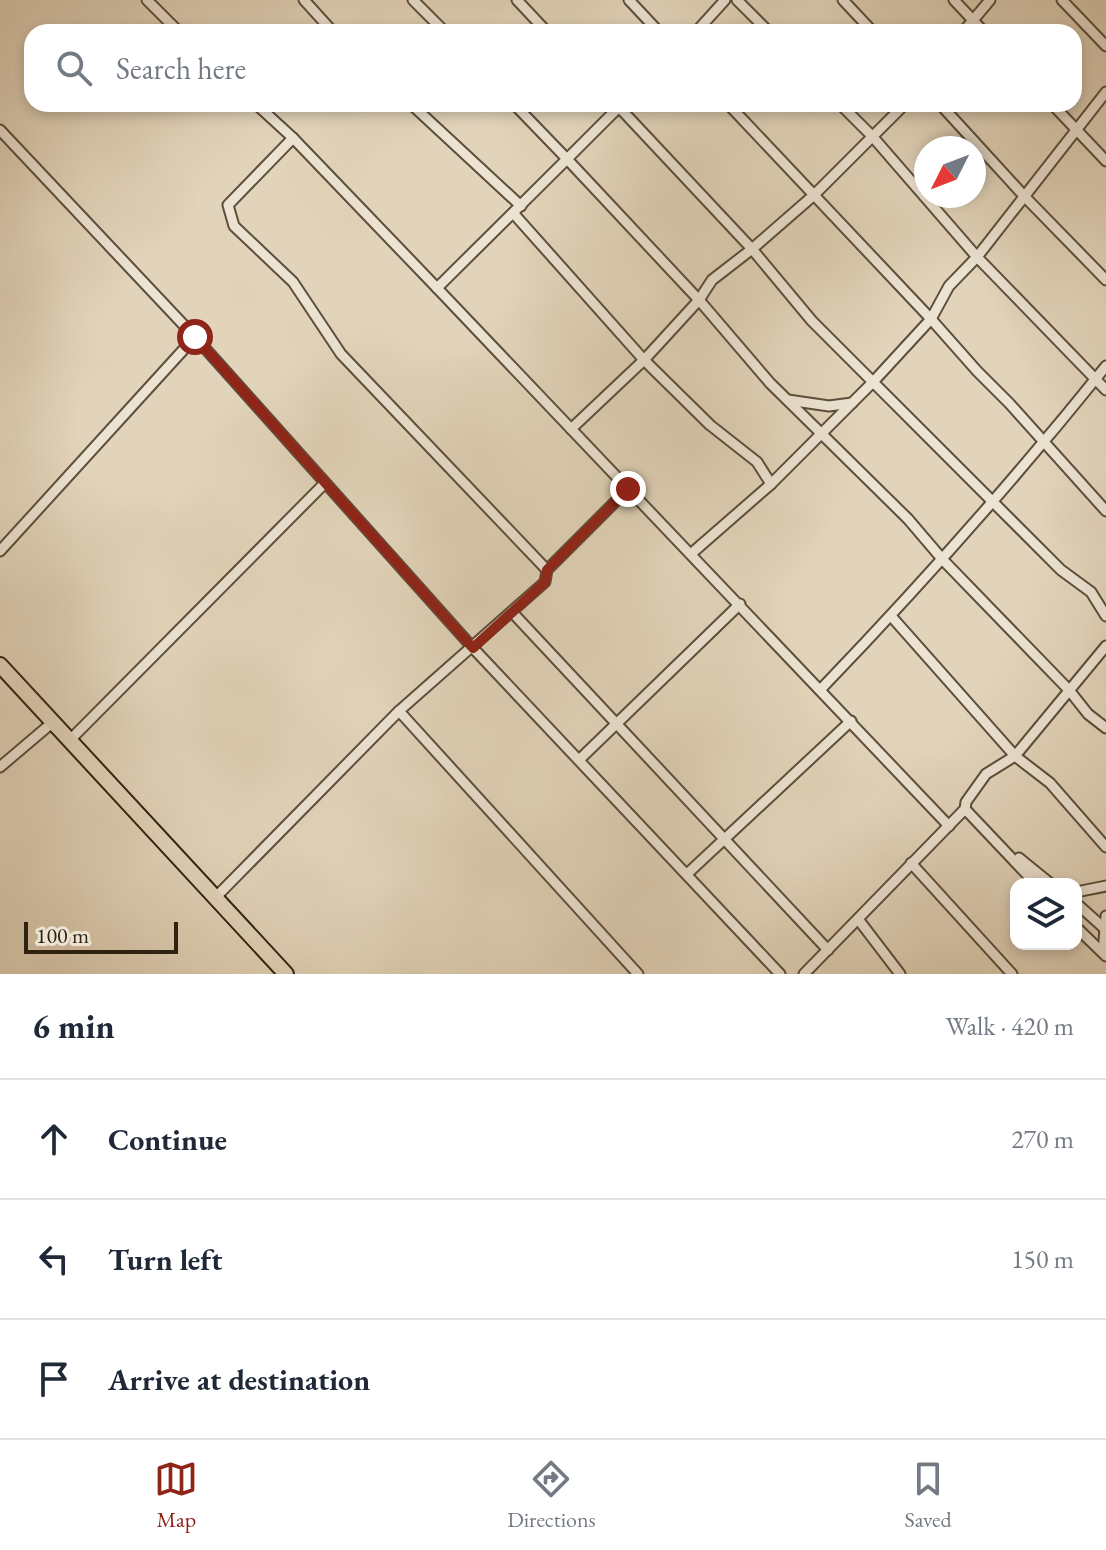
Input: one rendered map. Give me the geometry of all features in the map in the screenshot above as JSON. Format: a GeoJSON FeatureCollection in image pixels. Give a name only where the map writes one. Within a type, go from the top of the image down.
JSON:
{"type":"FeatureCollection","features":[{"type":"Feature","properties":{"kind":"main road"},"geometry":{"type":"LineString","coordinates":[[0,665],[286,974]]}},
{"type":"Feature","properties":{"kind":"street"},"geometry":{"type":"LineString","coordinates":[[147,0],[171,24]]}},
{"type":"Feature","properties":{"kind":"street"},"geometry":{"type":"LineString","coordinates":[[304,0],[326,24]]}},
{"type":"Feature","properties":{"kind":"street"},"geometry":{"type":"LineString","coordinates":[[413,0],[437,24]]}},
{"type":"Feature","properties":{"kind":"street"},"geometry":{"type":"LineString","coordinates":[[517,0],[540,24]]}},
{"type":"Feature","properties":{"kind":"street"},"geometry":{"type":"LineString","coordinates":[[629,0],[652,24]]}},
{"type":"Feature","properties":{"kind":"street"},"geometry":{"type":"LineString","coordinates":[[703,24],[725,0]]}},
{"type":"Feature","properties":{"kind":"street"},"geometry":{"type":"LineString","coordinates":[[737,0],[761,24]]}},
{"type":"Feature","properties":{"kind":"street"},"geometry":{"type":"LineString","coordinates":[[843,0],[866,24]]}},
{"type":"Feature","properties":{"kind":"street"},"geometry":{"type":"LineString","coordinates":[[954,0],[976,24]]}},
{"type":"Feature","properties":{"kind":"street"},"geometry":{"type":"LineString","coordinates":[[969,24],[990,0]]}},
{"type":"Feature","properties":{"kind":"street"},"geometry":{"type":"LineString","coordinates":[[1062,0],[1106,46]]}},
{"type":"Feature","properties":{"kind":"street"},"geometry":{"type":"LineString","coordinates":[[692,553],[771,484],[931,319],[949,286],[977,257],[1106,92]]}},
{"type":"Feature","properties":{"kind":"street"},"geometry":{"type":"LineString","coordinates":[[265,112],[692,553],[949,826]]}},
{"type":"Feature","properties":{"kind":"street"},"geometry":{"type":"LineString","coordinates":[[420,112],[521,206]]}},
{"type":"Feature","properties":{"kind":"street"},"geometry":{"type":"LineString","coordinates":[[522,112],[699,300],[770,383],[908,519],[1088,714],[1106,728]]}},
{"type":"Feature","properties":{"kind":"street"},"geometry":{"type":"LineString","coordinates":[[437,288],[612,112]]}},
{"type":"Feature","properties":{"kind":"street"},"geometry":{"type":"LineString","coordinates":[[625,112],[752,249],[812,321],[992,503],[1061,570],[1091,592],[1106,616]]}},
{"type":"Feature","properties":{"kind":"street"},"geometry":{"type":"LineString","coordinates":[[736,112],[1106,511]]}},
{"type":"Feature","properties":{"kind":"street"},"geometry":{"type":"LineString","coordinates":[[848,112],[977,257],[1106,390]]}},
{"type":"Feature","properties":{"kind":"street"},"geometry":{"type":"LineString","coordinates":[[571,429],[644,360],[699,300],[712,280],[814,195],[897,112]]}},
{"type":"Feature","properties":{"kind":"street"},"geometry":{"type":"LineString","coordinates":[[947,112],[1106,280]]}},
{"type":"Feature","properties":{"kind":"street"},"geometry":{"type":"LineString","coordinates":[[1060,112],[1106,161]]}},
{"type":"Feature","properties":{"kind":"street"},"geometry":{"type":"LineString","coordinates":[[0,130],[195,337],[473,648],[780,974]]}},
{"type":"Feature","properties":{"kind":"street"},"geometry":{"type":"LineString","coordinates":[[293,138],[228,205],[234,226],[293,282],[341,354],[547,570]]}},
{"type":"Feature","properties":{"kind":"street"},"geometry":{"type":"LineString","coordinates":[[514,214],[644,360],[710,425],[757,462],[771,484]]}},
{"type":"Feature","properties":{"kind":"street"},"geometry":{"type":"LineString","coordinates":[[0,551],[195,337]]}},
{"type":"Feature","properties":{"kind":"street"},"geometry":{"type":"LineString","coordinates":[[821,689],[943,560],[1106,366]]}},
{"type":"Feature","properties":{"kind":"street"},"geometry":{"type":"LineString","coordinates":[[788,400],[829,406],[852,403]]}},
{"type":"Feature","properties":{"kind":"street"},"geometry":{"type":"LineString","coordinates":[[70,740],[325,483]]}},
{"type":"Feature","properties":{"kind":"street"},"geometry":{"type":"LineString","coordinates":[[215,898],[399,711],[545,582],[547,570],[628,489]]}},
{"type":"Feature","properties":{"kind":"street"},"geometry":{"type":"LineString","coordinates":[[579,760],[740,604]]}},
{"type":"Feature","properties":{"kind":"street"},"geometry":{"type":"LineString","coordinates":[[512,612],[828,950]]}},
{"type":"Feature","properties":{"kind":"street"},"geometry":{"type":"LineString","coordinates":[[891,616],[1015,756],[1050,783],[1106,847]]}},
{"type":"Feature","properties":{"kind":"street"},"geometry":{"type":"LineString","coordinates":[[804,974],[965,809],[966,802],[986,774],[1015,756],[1106,646]]}},
{"type":"Feature","properties":{"kind":"street"},"geometry":{"type":"LineString","coordinates":[[399,711],[638,974]]}},
{"type":"Feature","properties":{"kind":"street"},"geometry":{"type":"LineString","coordinates":[[687,874],[851,721]]}},
{"type":"Feature","properties":{"kind":"street"},"geometry":{"type":"LineString","coordinates":[[0,767],[53,722]]}},
{"type":"Feature","properties":{"kind":"street"},"geometry":{"type":"LineString","coordinates":[[965,809],[1030,878]]}},
{"type":"Feature","properties":{"kind":"street"},"geometry":{"type":"LineString","coordinates":[[998,844],[1043,878]]}},
{"type":"Feature","properties":{"kind":"street"},"geometry":{"type":"LineString","coordinates":[[911,863],[1012,974]]}},
{"type":"Feature","properties":{"kind":"street"},"geometry":{"type":"LineString","coordinates":[[1082,891],[1106,886]]}},
{"type":"Feature","properties":{"kind":"street"},"geometry":{"type":"LineString","coordinates":[[1082,908],[1105,929]]}},
{"type":"Feature","properties":{"kind":"street"},"geometry":{"type":"LineString","coordinates":[[1104,955],[1106,916]]}},
{"type":"Feature","properties":{"kind":"street"},"geometry":{"type":"LineString","coordinates":[[858,919],[900,974]]}},
{"type":"Feature","properties":{"kind":"street"},"geometry":{"type":"LineString","coordinates":[[1082,933],[1104,955]]}},
{"type":"Feature","properties":{"kind":"route"},"geometry":{"type":"LineString","coordinates":[[195,337],[473,648],[545,582],[547,570],[628,489]]}}]}
